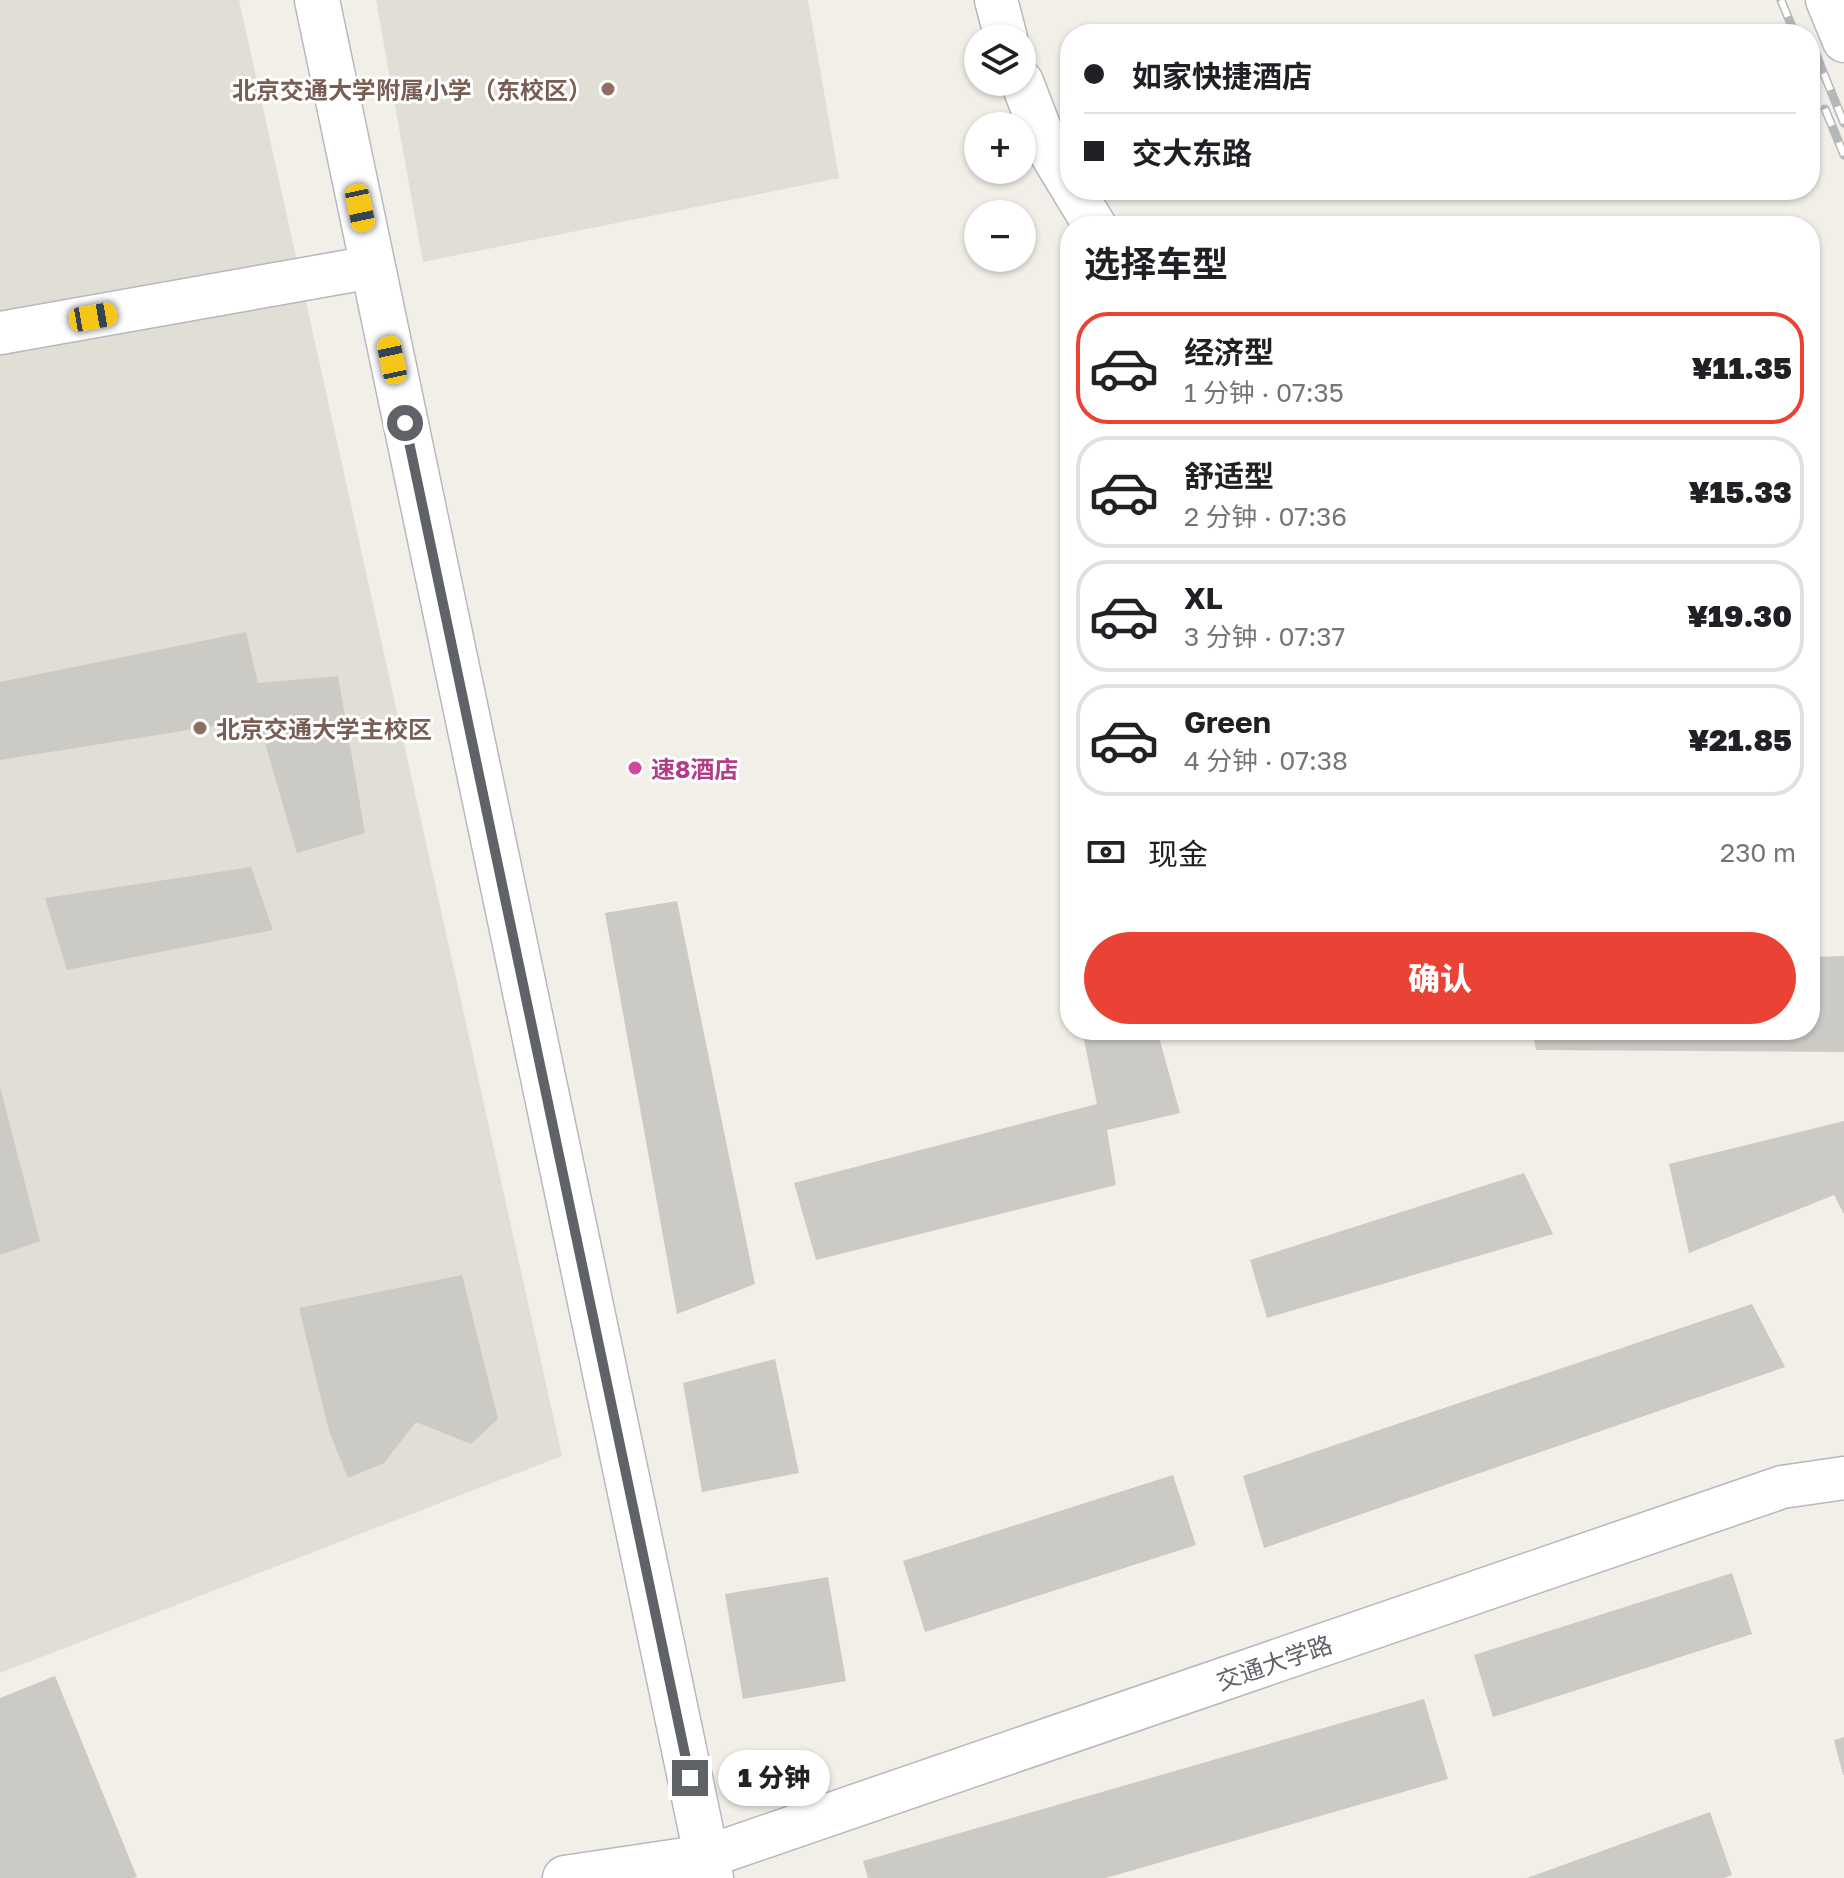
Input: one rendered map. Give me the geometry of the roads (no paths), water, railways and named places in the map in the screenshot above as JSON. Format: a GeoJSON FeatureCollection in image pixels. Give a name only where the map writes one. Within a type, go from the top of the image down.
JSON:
{"type":"FeatureCollection","features":[{"type":"Feature","properties":{"kind":"street"},"geometry":{"type":"LineString","coordinates":[[317,0],[696,1871]]}},
{"type":"Feature","properties":{"kind":"street"},"geometry":{"type":"LineString","coordinates":[[996,0],[1002,24]]}},
{"type":"Feature","properties":{"kind":"street"},"geometry":{"type":"LineString","coordinates":[[1827,0],[1844,41]]}},
{"type":"Feature","properties":{"kind":"street"},"geometry":{"type":"LineString","coordinates":[[1027,96],[1047,147],[1060,168]]}},
{"type":"Feature","properties":{"kind":"street"},"geometry":{"type":"LineString","coordinates":[[0,333],[372,267]]}},
{"type":"Feature","properties":{"kind":"street","name":"交通大学路"},"geometry":{"type":"LineString","coordinates":[[565,1878],[696,1871],[1782,1487],[1844,1478]]}},
{"type":"Feature","properties":{"kind":"railway"},"geometry":{"type":"LineString","coordinates":[[1781,0],[1791,24]]}},
{"type":"Feature","properties":{"kind":"railway"},"geometry":{"type":"LineString","coordinates":[[1820,64],[1844,123]]}},
{"type":"Feature","properties":{"kind":"railway"},"geometry":{"type":"LineString","coordinates":[[1825,109],[1844,155]]}},
{"type":"Feature","properties":{"kind":"place","name":"北京交通大学附属小学（东校区）"},"geometry":{"type":"Point","coordinates":[608,89]}},
{"type":"Feature","properties":{"kind":"place","name":"北京交通大学主校区"},"geometry":{"type":"Point","coordinates":[200,728]}},
{"type":"Feature","properties":{"kind":"place","name":"速8酒店"},"geometry":{"type":"Point","coordinates":[635,768]}}]}
